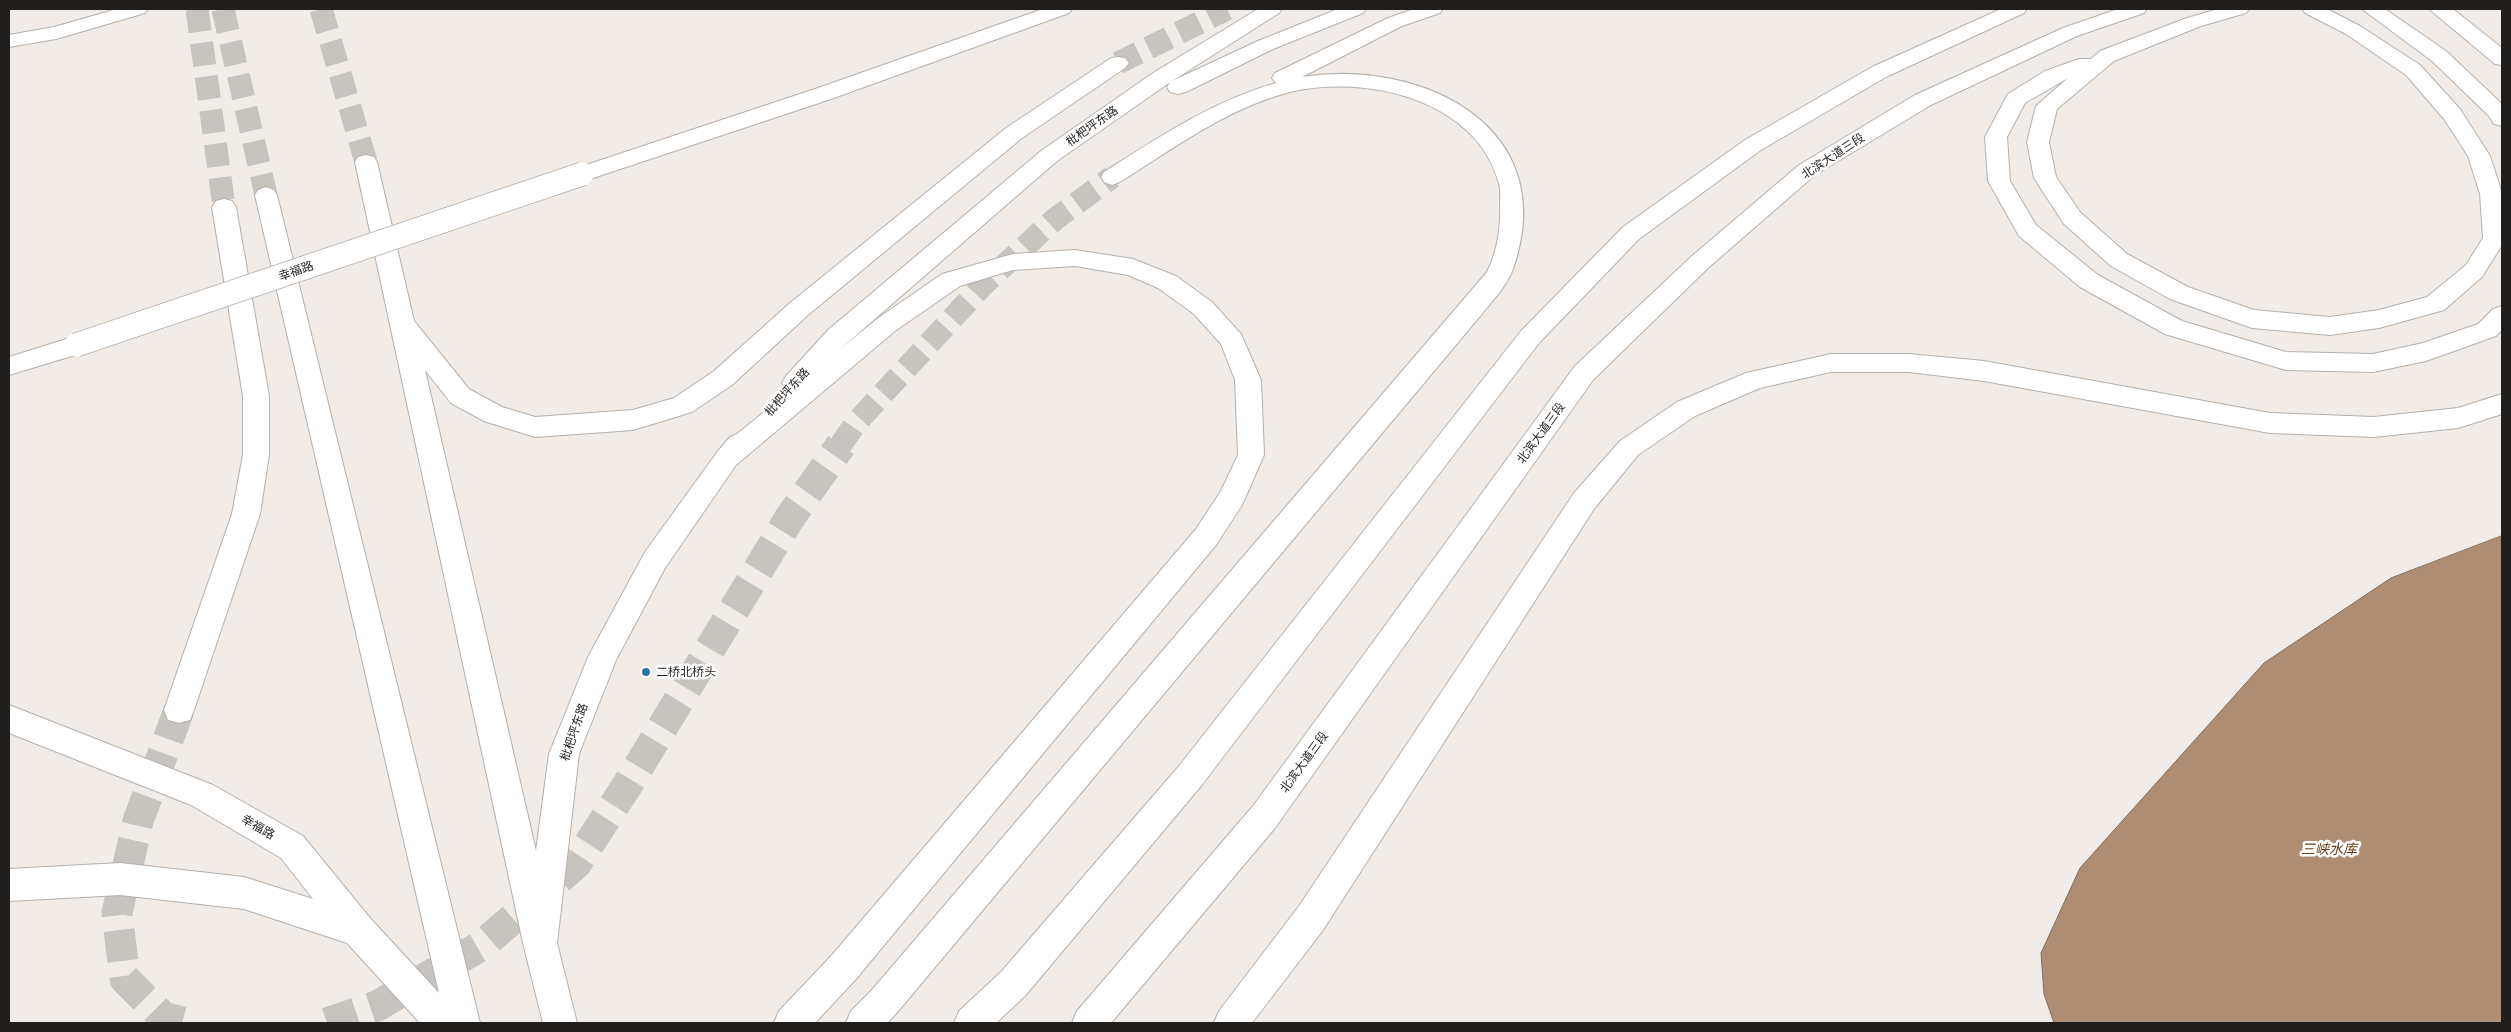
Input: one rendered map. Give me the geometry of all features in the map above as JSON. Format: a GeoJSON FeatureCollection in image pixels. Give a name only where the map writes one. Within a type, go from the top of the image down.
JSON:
{"type":"FeatureCollection","features":[{"type":"Feature","properties":{"kind":"main road"},"geometry":{"type":"LineString","coordinates":[[9,41],[56,32],[138,9]]}},
{"type":"Feature","properties":{"kind":"main road"},"geometry":{"type":"LineString","coordinates":[[823,94],[1013,9]]}},
{"type":"Feature","properties":{"kind":"main road"},"geometry":{"type":"LineString","coordinates":[[823,94],[1062,9]]}},
{"type":"Feature","properties":{"kind":"main road","name":"枇杷坪东路"},"geometry":{"type":"LineString","coordinates":[[540,943],[564,754],[603,657],[655,560],[727,458],[837,336],[1049,156],[1161,78],[1272,9]]}},
{"type":"Feature","properties":{"kind":"main road"},"geometry":{"type":"LineString","coordinates":[[1049,156],[1211,70],[1318,22],[1356,9]]}},
{"type":"Feature","properties":{"kind":"main road"},"geometry":{"type":"LineString","coordinates":[[1112,177],[1217,111],[1394,22],[1433,9]]}},
{"type":"Feature","properties":{"kind":"main road"},"geometry":{"type":"LineString","coordinates":[[971,1023],[1013,984],[1190,776],[1530,337],[1631,233],[1753,145],[1878,72],[2017,9]]}},
{"type":"Feature","properties":{"kind":"main road","name":"北滨大道三段"},"geometry":{"type":"LineString","coordinates":[[1089,1023],[1264,817],[1584,373],[1700,262],[1808,170],[1923,100],[2070,32],[2137,9]]}},
{"type":"Feature","properties":{"kind":"main road"},"geometry":{"type":"LineString","coordinates":[[2240,9],[2194,22],[2052,76],[2016,99],[1996,138],[1999,181],[2027,230],[2089,281],[2174,328],[2286,361],[2373,363],[2426,352],[2487,330],[2502,316]]}},
{"type":"Feature","properties":{"kind":"main road"},"geometry":{"type":"LineString","coordinates":[[2107,56],[2047,106],[2038,142],[2045,178],[2072,218],[2119,260],[2179,293],[2252,319],[2330,326],[2379,319],[2435,304],[2474,271],[2494,238],[2491,194],[2479,156],[2452,114],[2413,70],[2353,30],[2312,9]]}},
{"type":"Feature","properties":{"kind":"main road"},"geometry":{"type":"LineString","coordinates":[[2372,9],[2439,56],[2496,110],[2502,119]]}},
{"type":"Feature","properties":{"kind":"main road"},"geometry":{"type":"LineString","coordinates":[[2439,9],[2456,19],[2502,59]]}},
{"type":"Feature","properties":{"kind":"main road"},"geometry":{"type":"LineString","coordinates":[[402,323],[460,396],[493,414],[535,427],[633,420],[683,405],[723,378],[800,309],[1014,133],[1118,64]]}},
{"type":"Feature","properties":{"kind":"main road"},"geometry":{"type":"LineString","coordinates":[[863,1023],[896,988],[1472,309],[1500,271],[1513,230],[1514,195],[1504,164],[1487,135],[1457,111],[1419,92],[1372,80],[1319,80],[1266,91],[1217,111]]}},
{"type":"Feature","properties":{"kind":"main road","name":"幸福路"},"geometry":{"type":"LineString","coordinates":[[9,366],[823,94]]}},
{"type":"Feature","properties":{"kind":"main road"},"geometry":{"type":"LineString","coordinates":[[366,162],[540,943],[560,1023]]}},
{"type":"Feature","properties":{"kind":"main road"},"geometry":{"type":"LineString","coordinates":[[266,196],[463,1023]]}},
{"type":"Feature","properties":{"kind":"main road"},"geometry":{"type":"LineString","coordinates":[[178,710],[246,514],[256,455],[256,396],[224,206]]}},
{"type":"Feature","properties":{"kind":"main road"},"geometry":{"type":"LineString","coordinates":[[727,458],[886,325],[951,280],[1013,262],[1075,258],[1133,267],[1167,282],[1202,308],[1232,340],[1248,380],[1251,455],[1232,497],[1206,537],[844,967],[791,1023]]}},
{"type":"Feature","properties":{"kind":"main road"},"geometry":{"type":"LineString","coordinates":[[1231,1023],[1311,918],[1584,501],[1629,448],[1686,409],[1754,380],[1831,363],[1909,363],[1984,371],[2270,423],[2374,427],[2458,418],[2502,404]]}},
{"type":"Feature","properties":{"kind":"main road","name":"幸福路"},"geometry":{"type":"LineString","coordinates":[[9,719],[202,795],[292,847],[358,930],[443,1023]]}},
{"type":"Feature","properties":{"kind":"main road"},"geometry":{"type":"LineString","coordinates":[[9,885],[120,879],[244,893],[358,930]]}},
{"type":"Feature","properties":{"kind":"water","name":"三峡水库"},"geometry":{"type":"Polygon","coordinates":[[[2502,536],[2502,1023],[2054,1023],[2044,994],[2041,953],[2080,868],[2264,663],[2391,578],[2502,536]]]}},
{"type":"Feature","properties":{"kind":"tunnel"},"geometry":{"type":"LineString","coordinates":[[197,9],[224,207]]}},
{"type":"Feature","properties":{"kind":"tunnel"},"geometry":{"type":"LineString","coordinates":[[223,9],[266,195]]}},
{"type":"Feature","properties":{"kind":"tunnel"},"geometry":{"type":"LineString","coordinates":[[321,9],[366,162]]}},
{"type":"Feature","properties":{"kind":"tunnel"},"geometry":{"type":"LineString","coordinates":[[1118,63],[1227,9]]}},
{"type":"Feature","properties":{"kind":"tunnel"},"geometry":{"type":"LineString","coordinates":[[840,446],[855,424],[983,285],[1055,219],[1112,177]]}},
{"type":"Feature","properties":{"kind":"tunnel"},"geometry":{"type":"LineString","coordinates":[[327,1023],[377,1006],[481,946],[576,864],[628,784],[789,519],[841,445]]}},
{"type":"Feature","properties":{"kind":"tunnel"},"geometry":{"type":"LineString","coordinates":[[179,710],[138,821],[117,913],[125,979],[163,1017],[186,1023]]}},
{"type":"Feature","properties":{"kind":"place","name":"二桥北桥头"},"geometry":{"type":"Point","coordinates":[646,672]}}]}
